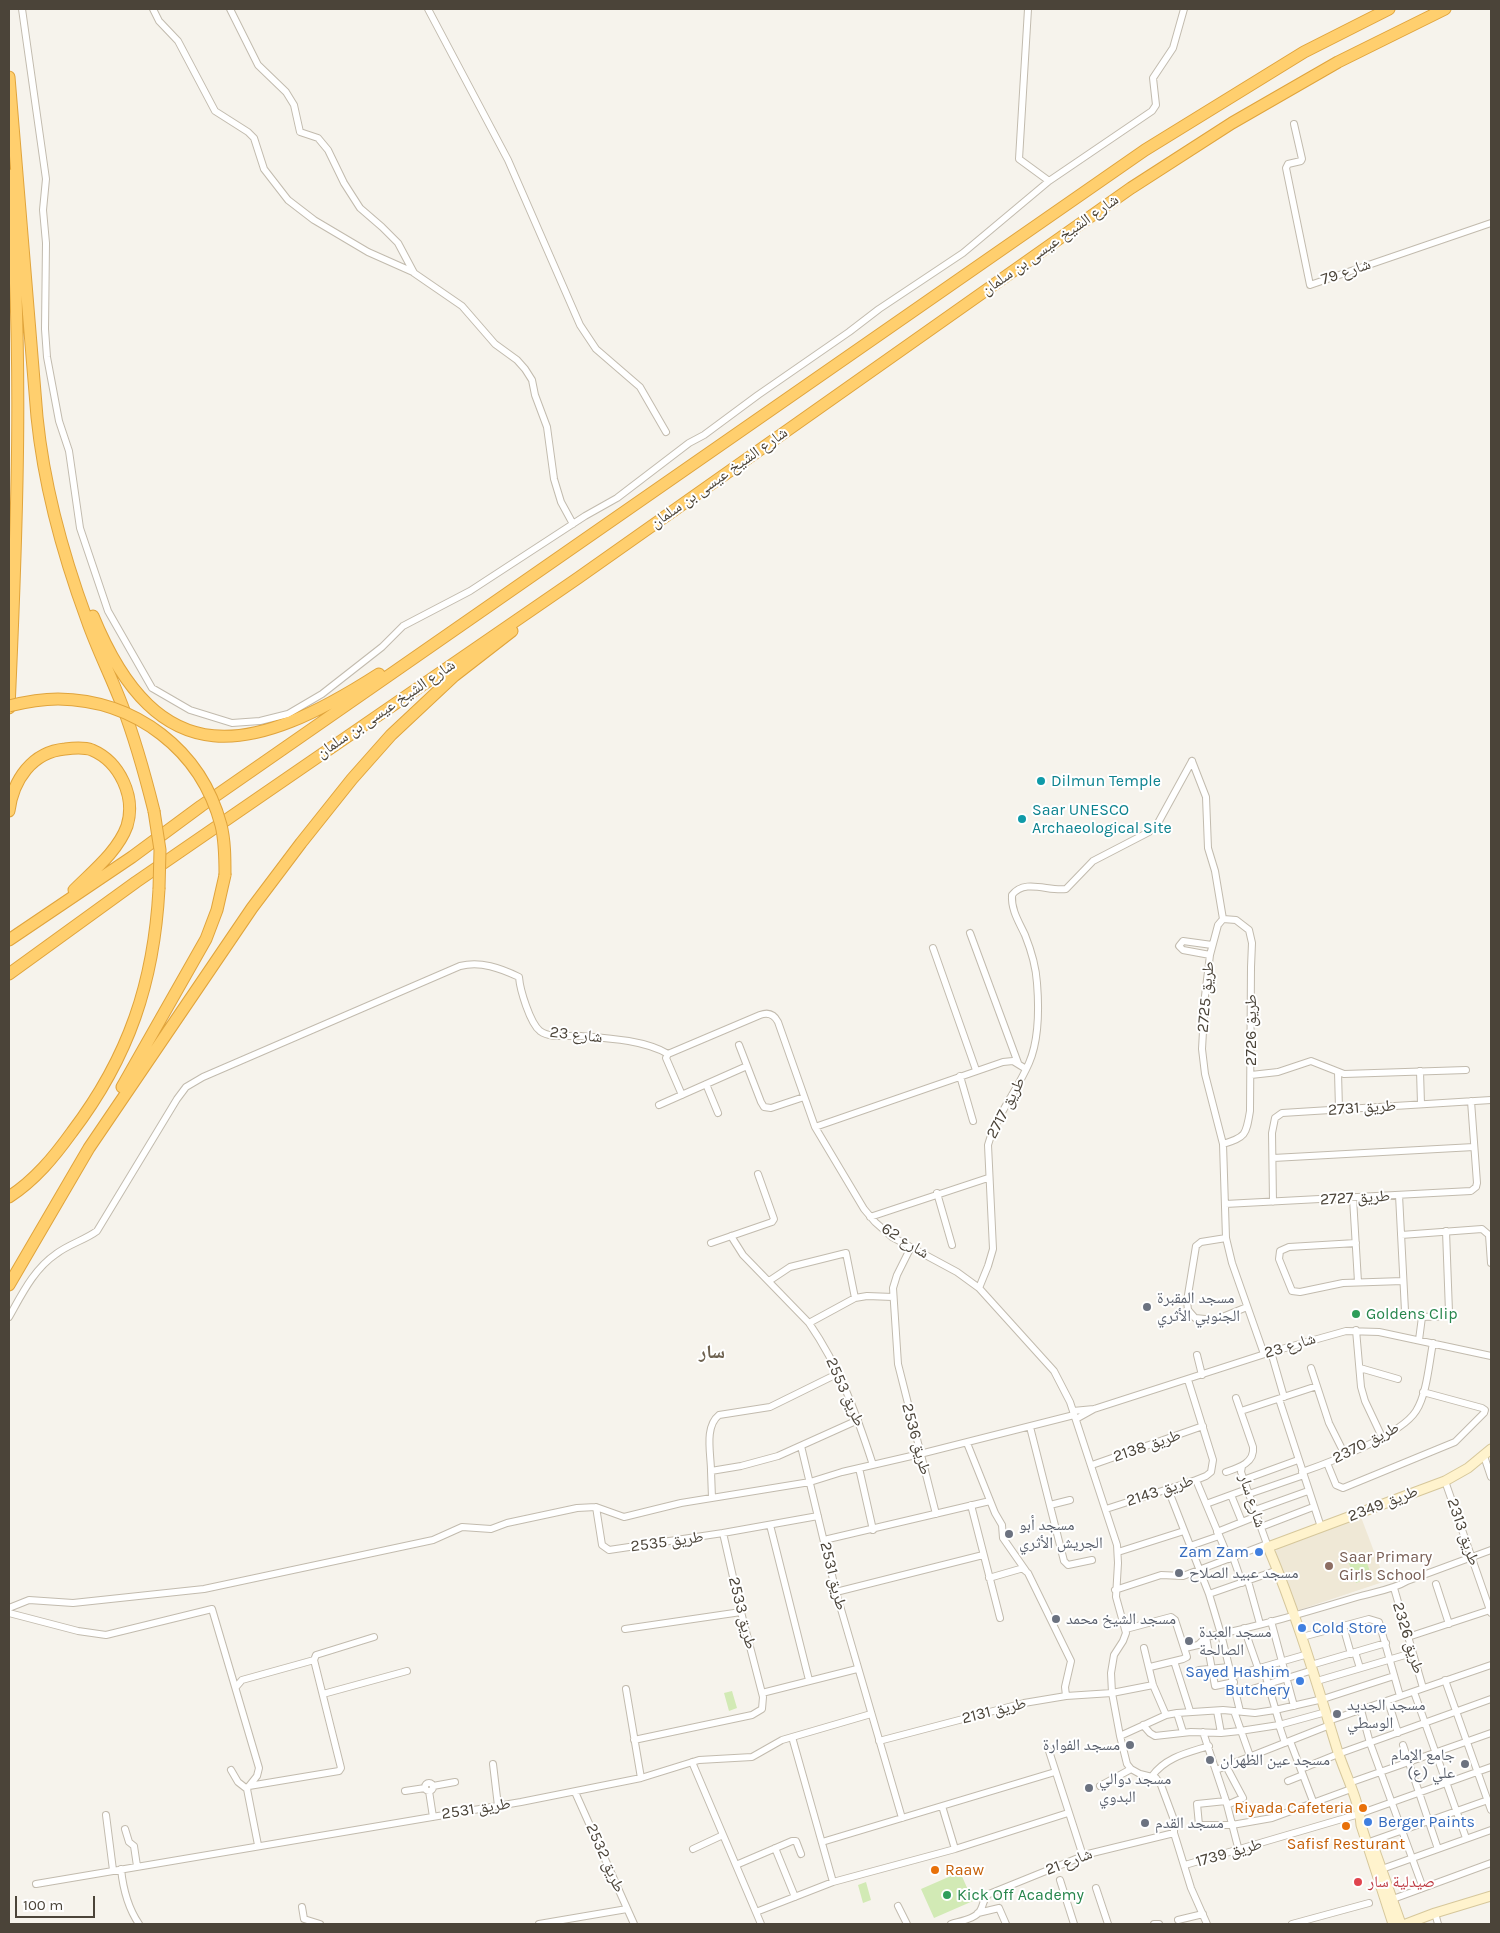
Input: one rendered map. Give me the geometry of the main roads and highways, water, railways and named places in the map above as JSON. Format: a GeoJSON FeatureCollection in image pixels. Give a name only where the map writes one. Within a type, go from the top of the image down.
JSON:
{"type":"FeatureCollection","features":[{"type":"Feature","properties":{"kind":"highway","name":"شارع الشيخ عيسى بن سلمان"},"geometry":{"type":"LineString","coordinates":[[9,940],[132,857],[201,806],[1004,246],[1145,150],[1304,52],[1389,9]]}},
{"type":"Feature","properties":{"kind":"highway","name":"شارع الشيخ عيسى بن سلمان"},"geometry":{"type":"LineString","coordinates":[[9,974],[173,856],[578,578],[1131,188],[1232,123],[1338,62],[1445,9]]}},
{"type":"Feature","properties":{"kind":"highway"},"geometry":{"type":"LineString","coordinates":[[9,77],[39,436],[61,540],[87,621],[122,706],[142,763],[154,811],[160,850],[158,920],[151,967],[121,1056],[100,1093],[52,1160],[24,1187],[9,1197]]}},
{"type":"Feature","properties":{"kind":"highway"},"geometry":{"type":"LineString","coordinates":[[9,175],[17,329],[18,400],[14,607],[9,707],[57,699],[82,700],[107,706],[131,715],[160,732],[188,759],[202,780],[214,803],[221,827],[225,852],[225,875],[218,910],[206,939],[101,1123],[89,1148]]}},
{"type":"Feature","properties":{"kind":"highway"},"geometry":{"type":"LineString","coordinates":[[70,569],[79,582],[102,636],[129,685],[148,706],[164,718],[180,727],[198,733],[220,736],[243,735],[278,727],[321,708],[403,658],[429,648]]}},
{"type":"Feature","properties":{"kind":"highway"},"geometry":{"type":"LineString","coordinates":[[9,1284],[89,1148],[252,908],[352,779],[392,734],[454,676],[562,594],[578,578]]}},
{"type":"Feature","properties":{"kind":"highway"},"geometry":{"type":"LineString","coordinates":[[9,811],[17,782],[28,766],[41,756],[58,749],[75,748],[91,750],[108,760],[120,774],[128,789],[129,808],[127,825],[118,843],[56,909]]}},
{"type":"Feature","properties":{"kind":"place","name":"Dilmun Temple"},"geometry":{"type":"Point","coordinates":[1041,781]}},
{"type":"Feature","properties":{"kind":"place","name":"Saar UNESCO Archaeological Site"},"geometry":{"type":"Point","coordinates":[1022,819]}},
{"type":"Feature","properties":{"kind":"place","name":"مسجد المقبرة الجنوبي الأثري"},"geometry":{"type":"Point","coordinates":[1147,1307]}},
{"type":"Feature","properties":{"kind":"place","name":"Goldens Clip"},"geometry":{"type":"Point","coordinates":[1356,1314]}},
{"type":"Feature","properties":{"kind":"place","name":"مسجد أبو الجريش الأثري"},"geometry":{"type":"Point","coordinates":[1009,1534]}},
{"type":"Feature","properties":{"kind":"place","name":"Zam Zam"},"geometry":{"type":"Point","coordinates":[1259,1552]}},
{"type":"Feature","properties":{"kind":"place","name":"Saar Primary Girls School"},"geometry":{"type":"Point","coordinates":[1329,1566]}},
{"type":"Feature","properties":{"kind":"place","name":"مسجد عبيد الصلاح"},"geometry":{"type":"Point","coordinates":[1179,1573]}},
{"type":"Feature","properties":{"kind":"place","name":"مسجد الشيخ محمد"},"geometry":{"type":"Point","coordinates":[1056,1619]}},
{"type":"Feature","properties":{"kind":"place","name":"Cold Store"},"geometry":{"type":"Point","coordinates":[1302,1628]}},
{"type":"Feature","properties":{"kind":"place","name":"مسجد العبدة الصالحة"},"geometry":{"type":"Point","coordinates":[1189,1641]}},
{"type":"Feature","properties":{"kind":"place","name":"Sayed Hashim Butchery"},"geometry":{"type":"Point","coordinates":[1300,1681]}},
{"type":"Feature","properties":{"kind":"place","name":"مسجد الجديد الوسطي"},"geometry":{"type":"Point","coordinates":[1337,1714]}},
{"type":"Feature","properties":{"kind":"place","name":"مسجد الفوارة"},"geometry":{"type":"Point","coordinates":[1130,1745]}},
{"type":"Feature","properties":{"kind":"place","name":"مسجد عين الظهران"},"geometry":{"type":"Point","coordinates":[1210,1760]}},
{"type":"Feature","properties":{"kind":"place","name":"جامع الإمام علي (ع)"},"geometry":{"type":"Point","coordinates":[1465,1764]}},
{"type":"Feature","properties":{"kind":"place","name":"مسجد دوالي البدوي"},"geometry":{"type":"Point","coordinates":[1089,1788]}},
{"type":"Feature","properties":{"kind":"place","name":"Riyada Cafeteria"},"geometry":{"type":"Point","coordinates":[1363,1808]}},
{"type":"Feature","properties":{"kind":"place","name":"Berger Paints"},"geometry":{"type":"Point","coordinates":[1368,1822]}},
{"type":"Feature","properties":{"kind":"place","name":"مسجد القدم"},"geometry":{"type":"Point","coordinates":[1145,1823]}},
{"type":"Feature","properties":{"kind":"place","name":"Safisf Resturant"},"geometry":{"type":"Point","coordinates":[1346,1826]}},
{"type":"Feature","properties":{"kind":"place","name":"Raaw"},"geometry":{"type":"Point","coordinates":[935,1870]}},
{"type":"Feature","properties":{"kind":"place","name":"صيدلية سار"},"geometry":{"type":"Point","coordinates":[1358,1882]}},
{"type":"Feature","properties":{"kind":"place","name":"Kick Off Academy"},"geometry":{"type":"Point","coordinates":[947,1895]}},
{"type":"Feature","properties":{"kind":"district","name":"سار"},"geometry":{"type":"Point","coordinates":[712,1353]}}]}
